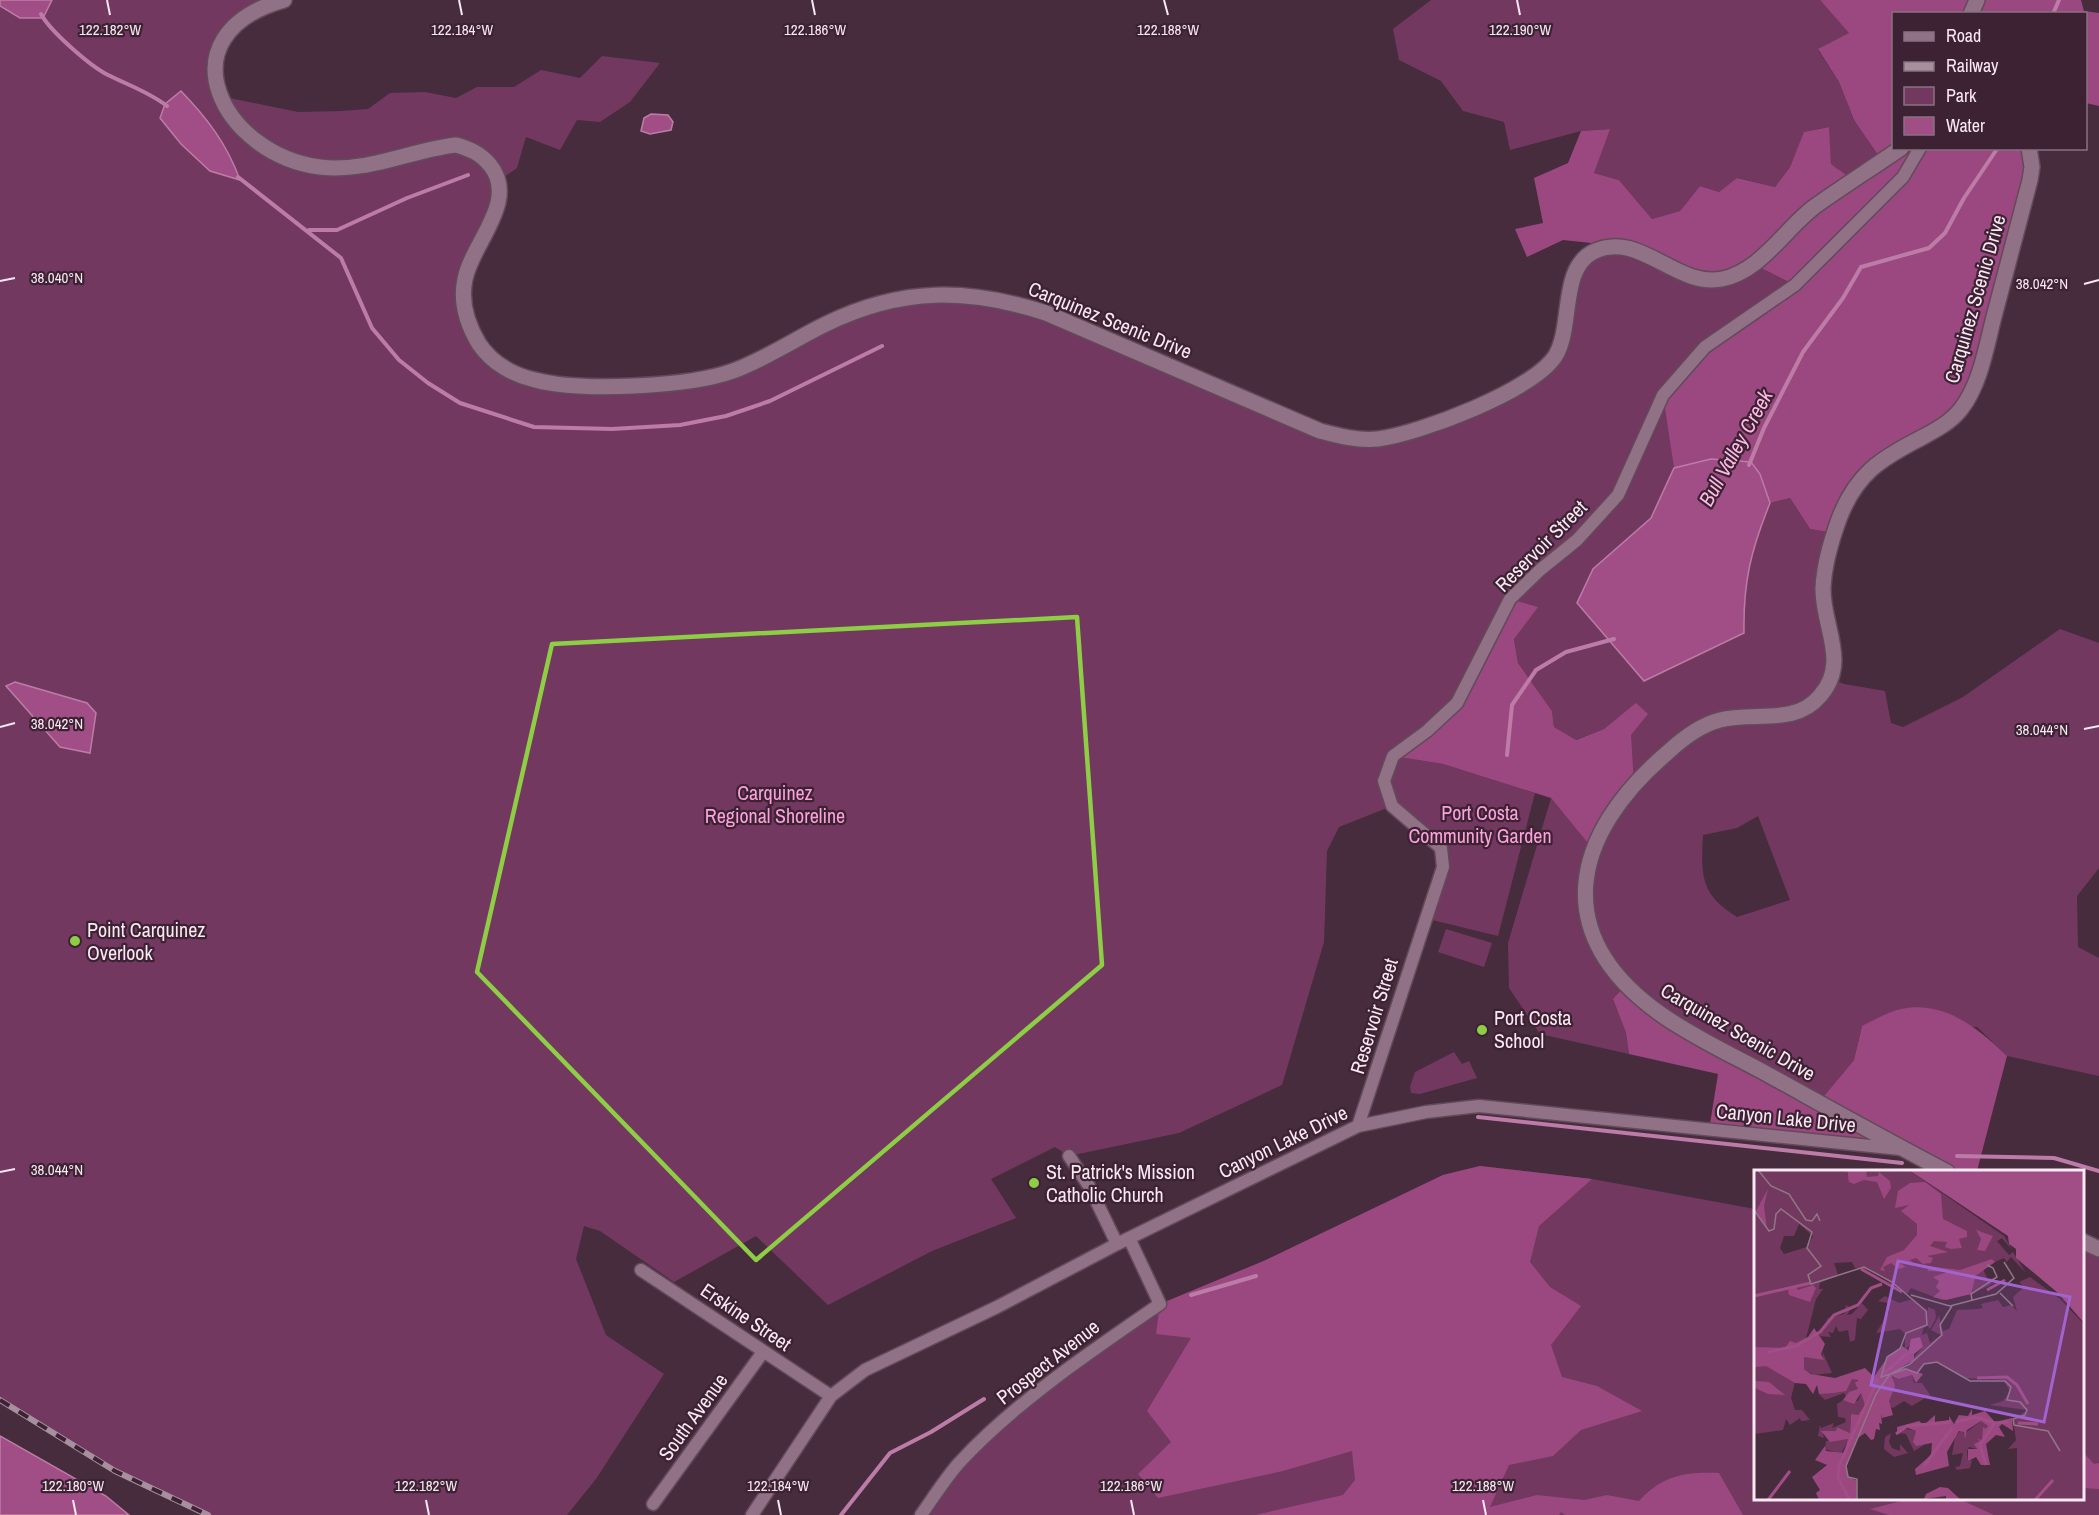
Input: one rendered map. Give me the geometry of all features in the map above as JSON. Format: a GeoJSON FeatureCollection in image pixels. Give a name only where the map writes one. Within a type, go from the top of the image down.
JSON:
{"type":"FeatureCollection","features":[{"type":"Feature","properties":{"kind":"street","name":"Carquinez Scenic Drive"},"geometry":{"type":"LineString","coordinates":[[284,0],[253,10],[240,19],[220,44],[214,72],[224,106],[258,141],[288,157],[319,167],[354,166],[456,145],[470,148],[483,157],[495,175],[499,196],[496,210],[465,278],[464,306],[467,320],[483,350],[497,363],[513,373],[550,384],[667,383],[709,378],[750,364],[826,324],[871,305],[935,294],[964,294],[1018,304],[1046,313],[1320,431],[1355,439],[1392,436],[1514,391],[1542,371],[1554,357],[1565,334],[1574,274],[1581,262],[1591,253],[1604,247],[1620,246],[1632,248],[1694,277],[1707,280],[1732,276],[1754,264],[1813,208],[1898,150]]}},
{"type":"Feature","properties":{"kind":"street","name":"Reservoir Street"},"geometry":{"type":"LineString","coordinates":[[1358,1126],[1443,867],[1441,848],[1392,806],[1384,781],[1393,756],[1427,731],[1457,703],[1510,599],[1540,570],[1577,540],[1618,495],[1663,395],[1706,347],[1796,285],[1903,177],[1919,150]]}},
{"type":"Feature","properties":{"kind":"street","name":"Carquinez Scenic Drive"},"geometry":{"type":"LineString","coordinates":[[1943,1170],[1681,1027],[1646,1003],[1617,976],[1599,950],[1589,920],[1586,874],[1595,841],[1610,814],[1634,784],[1679,742],[1720,720],[1796,713],[1817,700],[1825,691],[1834,667],[1835,652],[1824,605],[1823,588],[1828,552],[1840,517],[1855,486],[1864,474],[1887,456],[1951,420],[1968,398],[1981,365],[2030,180],[2032,167],[2029,150]]}},
{"type":"Feature","properties":{"kind":"street","name":"Canyon Lake Drive"},"geometry":{"type":"LineString","coordinates":[[752,1515],[831,1395],[865,1370],[997,1307],[1117,1244],[1358,1126],[1426,1112],[1479,1106],[1904,1149]]}},
{"type":"Feature","properties":{"kind":"street"},"geometry":{"type":"LineString","coordinates":[[1069,1156],[1089,1186],[1117,1244]]}},
{"type":"Feature","properties":{"kind":"street","name":"Prospect Avenue"},"geometry":{"type":"LineString","coordinates":[[921,1515],[959,1463],[1020,1407],[1102,1344],[1160,1304],[1129,1238]]}},
{"type":"Feature","properties":{"kind":"street"},"geometry":{"type":"LineString","coordinates":[[2084,1242],[2099,1248]]}},
{"type":"Feature","properties":{"kind":"street","name":"Erskine Street"},"geometry":{"type":"LineString","coordinates":[[641,1270],[831,1395]]}},
{"type":"Feature","properties":{"kind":"street","name":"South Avenue"},"geometry":{"type":"LineString","coordinates":[[653,1504],[763,1352]]}},
{"type":"Feature","properties":{"kind":"highlighted area"},"geometry":{"type":"Polygon","coordinates":[[[1077,617],[1102,965],[756,1260],[477,972],[552,644],[1077,617]]]}},
{"type":"Feature","properties":{"kind":"green space","name":"Carquinez Regional Shoreline"},"geometry":{"type":"Polygon","coordinates":[[[0,0],[284,0],[270,4],[220,44],[220,96],[298,112],[368,109],[390,93],[425,92],[456,98],[477,87],[514,87],[541,70],[580,78],[602,56],[660,63],[630,102],[600,122],[577,120],[560,150],[526,137],[517,168],[498,181],[464,291],[483,350],[533,380],[696,380],[879,303],[990,298],[1334,435],[1410,431],[1548,366],[1568,305],[1591,253],[1753,264],[1795,285],[1664,395],[1674,468],[1651,518],[1593,569],[1577,603],[1645,681],[1744,633],[1747,582],[1758,536],[1770,503],[1790,498],[1810,529],[1834,533],[1828,552],[1831,679],[1844,684],[1885,691],[1891,723],[1903,727],[1963,697],[2060,629],[2099,643],[2099,868],[2077,896],[2078,947],[2099,958],[2099,1076],[2007,1056],[1977,1027],[1862,1026],[1854,1060],[1819,1102],[1613,999],[1626,1033],[1629,1054],[1540,1034],[1509,988],[1508,943],[1551,798],[1592,847],[1631,735],[1636,704],[1604,729],[1575,740],[1554,727],[1552,711],[1518,663],[1514,638],[1537,607],[1457,703],[1394,756],[1443,764],[1535,793],[1498,936],[1424,918],[1443,867],[1441,848],[1392,806],[1339,827],[1327,851],[1324,942],[1282,1085],[1179,1133],[1069,1156],[1055,1147],[991,1179],[1016,1218],[932,1251],[828,1305],[756,1236],[674,1282],[600,1231],[584,1226],[576,1259],[606,1335],[664,1374],[596,1479],[567,1515],[208,1515],[115,1471],[0,1400],[0,0]],[[1758,816],[1737,828],[1703,835],[1702,862],[1705,883],[1709,892],[1725,909],[1737,917],[1790,900],[1758,816]]]}},
{"type":"Feature","properties":{"kind":"green space"},"geometry":{"type":"Polygon","coordinates":[[[1431,0],[1820,0],[1850,33],[1818,50],[1839,82],[1854,120],[1882,161],[1853,181],[1831,164],[1828,127],[1805,132],[1790,167],[1775,187],[1738,178],[1719,192],[1700,186],[1680,211],[1652,219],[1619,180],[1594,173],[1609,129],[1581,131],[1510,150],[1504,122],[1463,111],[1441,81],[1399,60],[1393,29],[1431,0]]]}},
{"type":"Feature","properties":{"kind":"green space"},"geometry":{"type":"Polygon","coordinates":[[[1446,929],[1492,943],[1484,967],[1438,952],[1446,929]]]}},
{"type":"Feature","properties":{"kind":"green space"},"geometry":{"type":"Polygon","coordinates":[[[1454,1052],[1462,1064],[1469,1061],[1477,1078],[1420,1094],[1411,1093],[1410,1087],[1415,1072],[1454,1052]]]}},
{"type":"Feature","properties":{"kind":"green space"},"geometry":{"type":"Polygon","coordinates":[[[1480,1166],[1592,1179],[1754,1209],[1754,1500],[2084,1500],[2084,1242],[2099,1249],[2099,1515],[921,1515],[959,1463],[1020,1407],[1160,1304],[1266,1260],[1443,1175],[1480,1166]]]}},
{"type":"Feature","properties":{"kind":"shaded area"},"geometry":{"type":"Polygon","coordinates":[[[1820,0],[2081,0],[2084,11],[2099,13],[2099,106],[2087,103],[2087,12],[1892,12],[1892,150],[2034,150],[2030,180],[1961,410],[1876,464],[1834,533],[1810,529],[1790,498],[1770,503],[1760,474],[1711,459],[1674,468],[1663,395],[1705,347],[1795,285],[1753,264],[1721,279],[1620,246],[1563,240],[1527,257],[1515,229],[1543,223],[1534,178],[1568,163],[1581,131],[1610,129],[1594,173],[1619,180],[1652,219],[1680,211],[1700,186],[1719,192],[1737,178],[1775,187],[1790,167],[1804,132],[1829,127],[1831,164],[1853,180],[1882,161],[1854,120],[1839,82],[1818,49],[1849,33],[1820,0]]]}},
{"type":"Feature","properties":{"kind":"shaded area"},"geometry":{"type":"Polygon","coordinates":[[[1510,599],[1538,607],[1514,639],[1518,663],[1552,711],[1554,727],[1576,740],[1604,729],[1636,703],[1648,714],[1631,735],[1634,784],[1592,848],[1551,798],[1443,764],[1393,756],[1457,703],[1510,599]]]}},
{"type":"Feature","properties":{"kind":"shaded area"},"geometry":{"type":"Polygon","coordinates":[[[1626,985],[1646,1003],[1819,1102],[1854,1060],[1862,1026],[1896,1010],[1917,1007],[1946,1013],[1959,1019],[1972,1026],[2007,1056],[1977,1170],[1945,1170],[1904,1149],[1709,1130],[1718,1074],[1629,1054],[1626,1033],[1613,999],[1626,985]]]}},
{"type":"Feature","properties":{"kind":"shaded area"},"geometry":{"type":"Polygon","coordinates":[[[1480,1166],[1592,1179],[1539,1226],[1530,1262],[1550,1287],[1581,1306],[1551,1345],[1562,1377],[1597,1386],[1642,1411],[1581,1430],[1553,1456],[1509,1465],[1490,1507],[1537,1495],[1584,1500],[1607,1495],[1639,1501],[1666,1480],[1696,1473],[1719,1473],[1743,1515],[1565,1515],[1561,1512],[1559,1515],[1255,1515],[1343,1495],[1355,1480],[1352,1451],[1283,1471],[1158,1498],[1138,1474],[1171,1442],[1147,1411],[1191,1338],[1156,1334],[1160,1304],[1266,1260],[1443,1175],[1480,1166]]]}},
{"type":"Feature","properties":{"kind":"shaded area"},"geometry":{"type":"Polygon","coordinates":[[[2084,1453],[2094,1464],[2099,1463],[2099,1489],[2084,1488],[2084,1453]]]}},
{"type":"Feature","properties":{"kind":"shaded area"},"geometry":{"type":"Polygon","coordinates":[[[1905,1500],[1961,1500],[1994,1515],[1889,1515],[1870,1509],[1905,1500]]]}},
{"type":"Feature","properties":{"kind":"water"},"geometry":{"type":"Polygon","coordinates":[[[0,0],[52,0],[43,18],[20,18],[0,6],[0,0]]]}},
{"type":"Feature","properties":{"kind":"water"},"geometry":{"type":"Polygon","coordinates":[[[181,91],[215,132],[240,180],[210,171],[181,144],[160,118],[165,104],[181,91]]]}},
{"type":"Feature","properties":{"kind":"water"},"geometry":{"type":"Polygon","coordinates":[[[651,114],[668,115],[673,122],[671,130],[650,134],[641,131],[644,118],[651,114]]]}},
{"type":"Feature","properties":{"kind":"water"},"geometry":{"type":"Polygon","coordinates":[[[1711,459],[1751,462],[1760,474],[1770,503],[1750,566],[1745,598],[1744,633],[1644,681],[1577,603],[1593,569],[1651,518],[1674,468],[1711,459]]]}},
{"type":"Feature","properties":{"kind":"water"},"geometry":{"type":"Polygon","coordinates":[[[15,682],[87,703],[96,713],[90,753],[60,747],[6,686],[15,682]]]}},
{"type":"Feature","properties":{"kind":"water"},"geometry":{"type":"Polygon","coordinates":[[[0,1436],[106,1496],[129,1515],[0,1515],[0,1436]]]}},
{"type":"Feature","properties":{"kind":"waterway","name":"Bull Valley Creek"},"geometry":{"type":"LineString","coordinates":[[2054,12],[2059,0]]}},
{"type":"Feature","properties":{"kind":"waterway"},"geometry":{"type":"LineString","coordinates":[[41,14],[61,38],[91,64],[167,106]]}},
{"type":"Feature","properties":{"kind":"waterway","name":"Bull Valley Creek"},"geometry":{"type":"LineString","coordinates":[[1749,465],[1764,428],[1803,352],[1843,298],[1861,267],[1929,248],[1945,233],[1964,198],[1996,150]]}},
{"type":"Feature","properties":{"kind":"waterway"},"geometry":{"type":"LineString","coordinates":[[309,230],[337,230],[407,198],[468,175]]}},
{"type":"Feature","properties":{"kind":"waterway"},"geometry":{"type":"LineString","coordinates":[[238,177],[341,258],[372,328],[399,360],[428,383],[460,403],[534,427],[612,429],[680,425],[726,416],[770,401],[882,346]]}},
{"type":"Feature","properties":{"kind":"waterway","name":"Bull Valley Creek"},"geometry":{"type":"LineString","coordinates":[[1507,755],[1512,705],[1536,670],[1566,652],[1614,639]]}},
{"type":"Feature","properties":{"kind":"waterway"},"geometry":{"type":"LineString","coordinates":[[1478,1117],[1902,1163]]}},
{"type":"Feature","properties":{"kind":"waterway"},"geometry":{"type":"LineString","coordinates":[[1957,1156],[2054,1158],[2099,1171]]}},
{"type":"Feature","properties":{"kind":"waterway","name":"Bull Valley Creek"},"geometry":{"type":"LineString","coordinates":[[1191,1295],[1256,1276]]}},
{"type":"Feature","properties":{"kind":"waterway","name":"Bull Valley Creek"},"geometry":{"type":"LineString","coordinates":[[841,1515],[890,1453],[931,1432],[984,1399]]}},
{"type":"Feature","properties":{"kind":"railway"},"geometry":{"type":"LineString","coordinates":[[0,1400],[115,1471],[208,1515]]}},
{"type":"Feature","properties":{"kind":"place","name":"Point Carquinez Overlook"},"geometry":{"type":"Point","coordinates":[75,941]}},
{"type":"Feature","properties":{"kind":"place","name":"Port Costa School"},"geometry":{"type":"Point","coordinates":[1482,1030]}},
{"type":"Feature","properties":{"kind":"place","name":"St. Patrick's Mission Catholic Church"},"geometry":{"type":"Point","coordinates":[1034,1183]}},
{"type":"Feature","properties":{"kind":"park label","name":"Port Costa Community Garden"},"geometry":{"type":"Point","coordinates":[1480,824]}}]}
